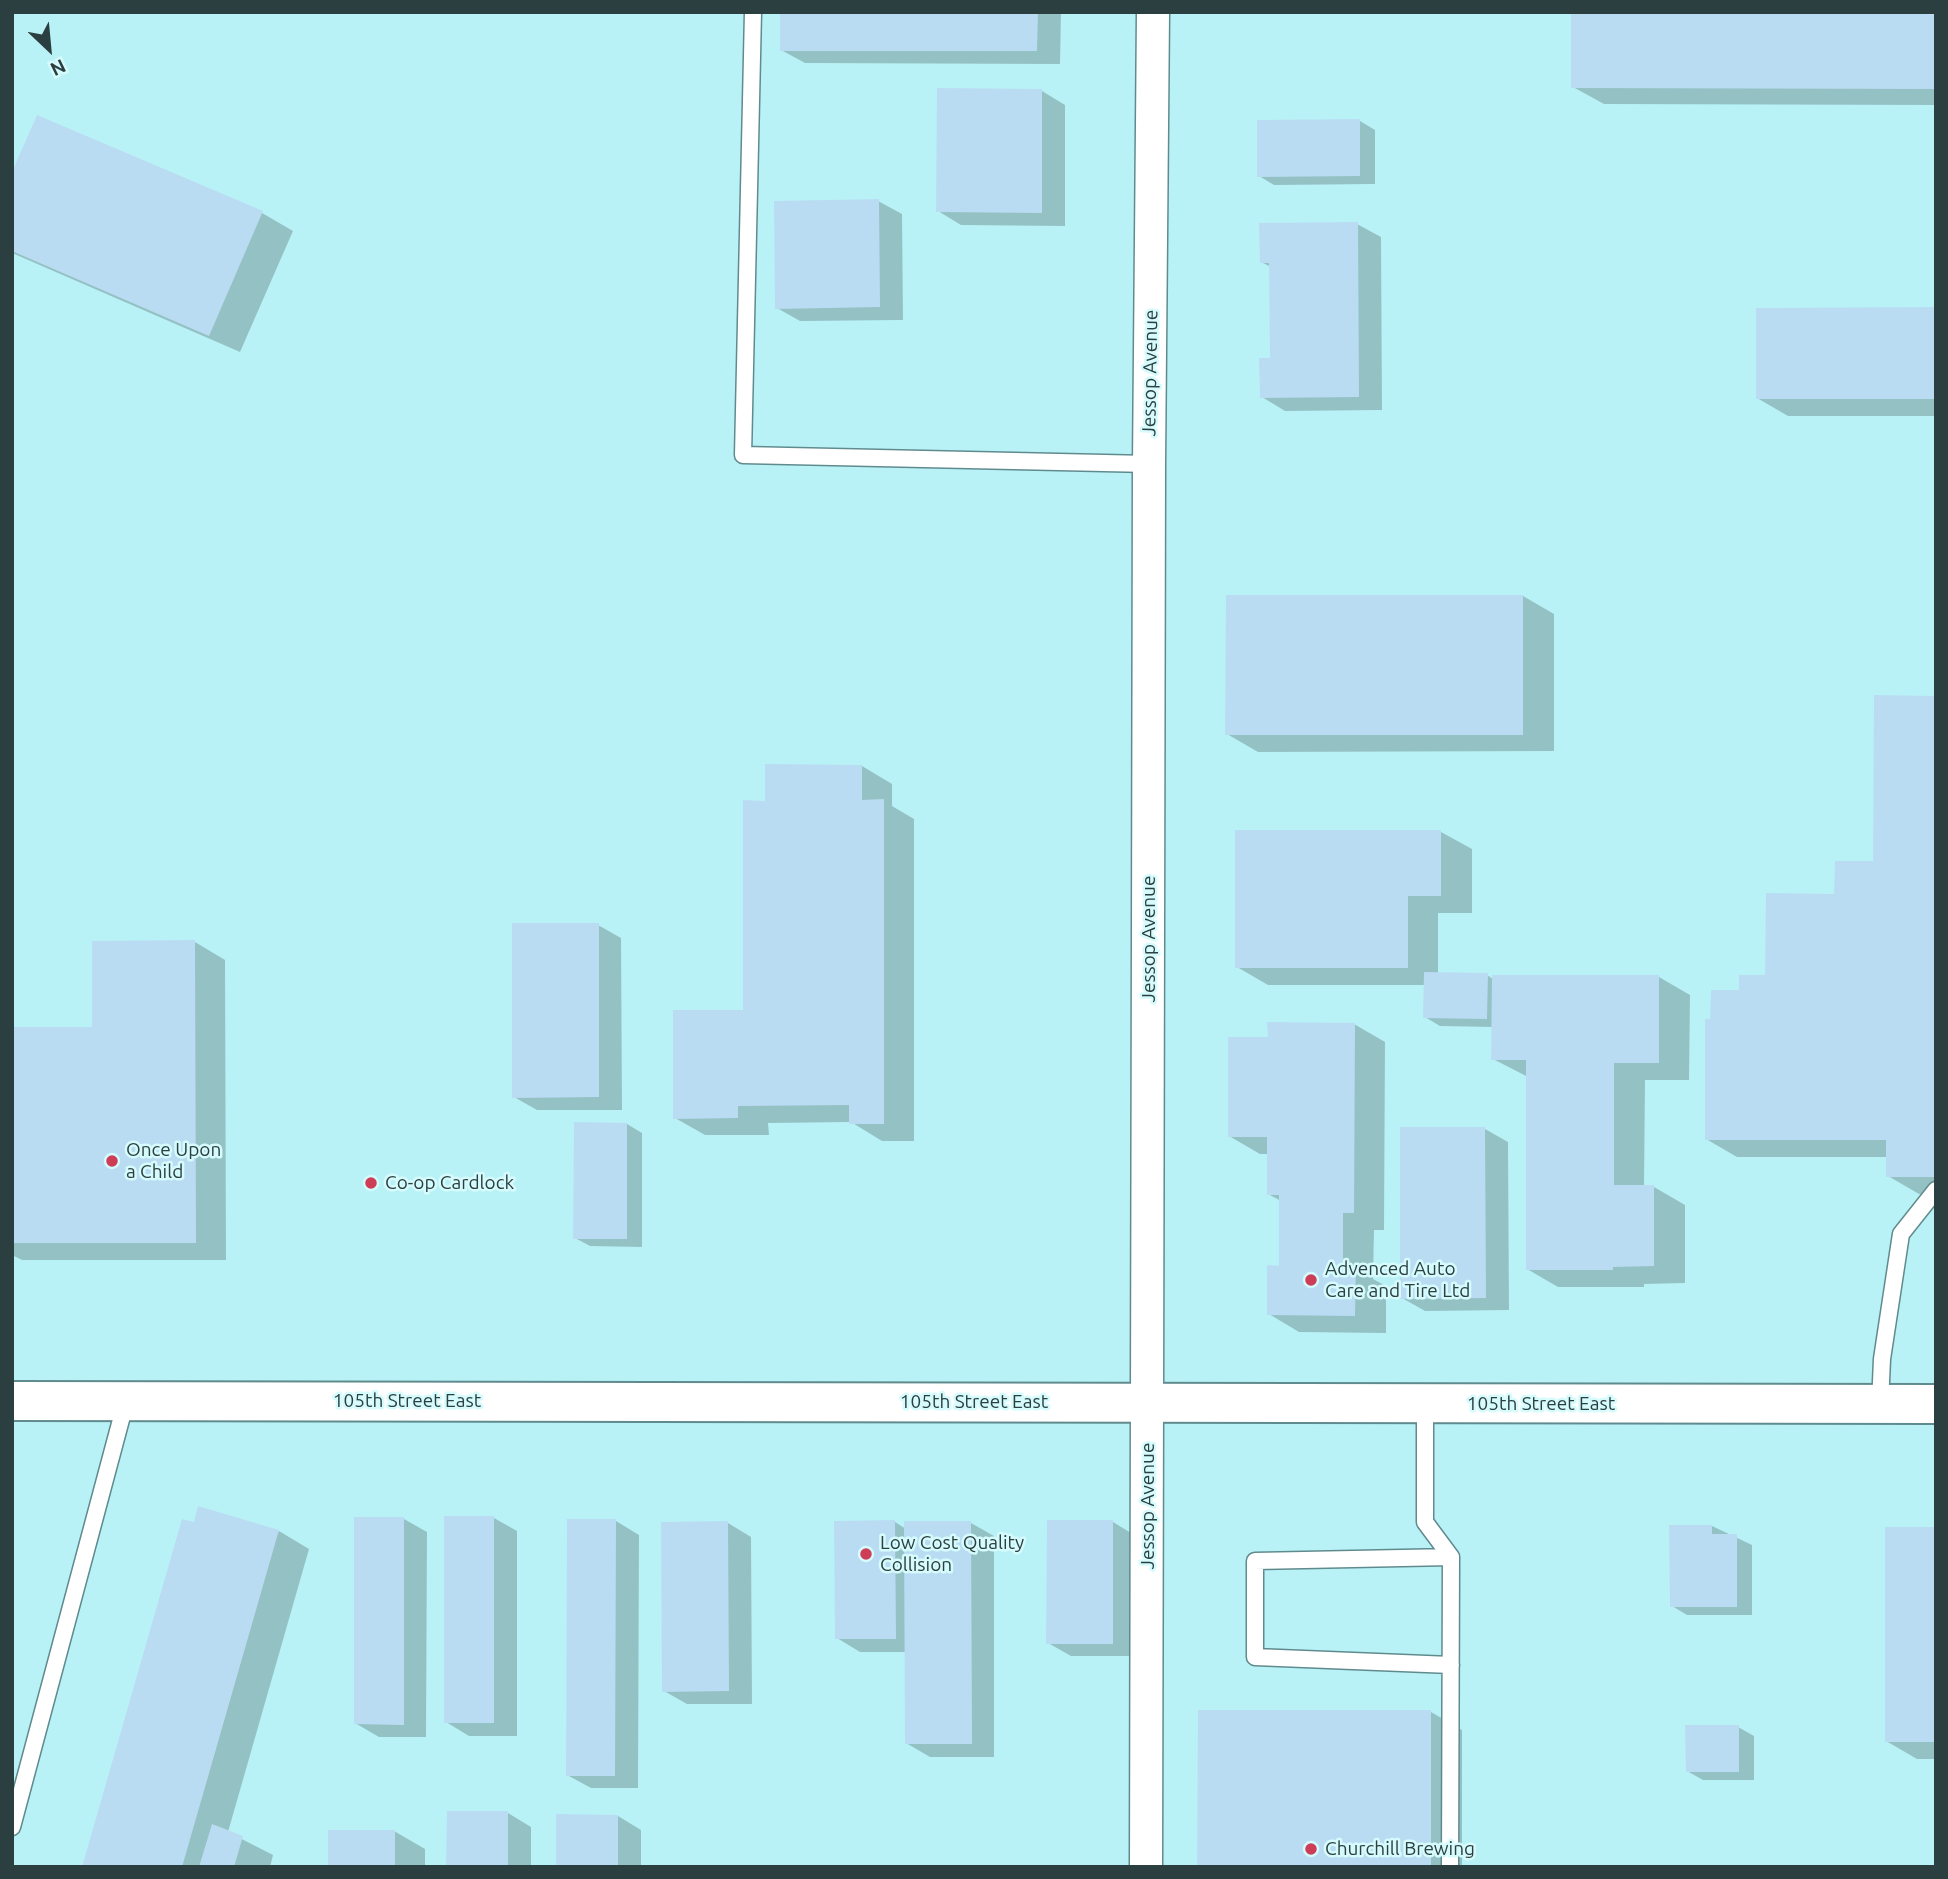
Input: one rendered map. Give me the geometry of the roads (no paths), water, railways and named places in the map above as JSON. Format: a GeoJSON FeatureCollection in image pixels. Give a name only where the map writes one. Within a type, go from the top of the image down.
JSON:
{"type":"FeatureCollection","features":[{"type":"Feature","properties":{"kind":"street","name":"Jessop Avenue"},"geometry":{"type":"LineString","coordinates":[[1146,1867],[1149,464],[1153,12]]}},
{"type":"Feature","properties":{"kind":"street","name":"105th Street East"},"geometry":{"type":"LineString","coordinates":[[12,1401],[1936,1404]]}},
{"type":"Feature","properties":{"kind":"lane"},"geometry":{"type":"LineString","coordinates":[[753,12],[743,455],[1149,464]]}},
{"type":"Feature","properties":{"kind":"lane"},"geometry":{"type":"LineString","coordinates":[[1880,1404],[1882,1359],[1901,1234],[1936,1190]]}},
{"type":"Feature","properties":{"kind":"lane"},"geometry":{"type":"LineString","coordinates":[[12,1827],[125,1401]]}},
{"type":"Feature","properties":{"kind":"lane"},"geometry":{"type":"LineString","coordinates":[[1425,1403],[1425,1522],[1451,1557],[1450,1867]]}},
{"type":"Feature","properties":{"kind":"lane"},"geometry":{"type":"LineString","coordinates":[[1451,1557],[1255,1562],[1255,1657],[1451,1665]]}},
{"type":"Feature","properties":{"kind":"place","name":"Once Upon a Child"},"geometry":{"type":"Point","coordinates":[112,1161]}},
{"type":"Feature","properties":{"kind":"place","name":"Co-op Cardlock"},"geometry":{"type":"Point","coordinates":[371,1183]}},
{"type":"Feature","properties":{"kind":"place","name":"Advenced Auto Care and Tire Ltd"},"geometry":{"type":"Point","coordinates":[1311,1280]}},
{"type":"Feature","properties":{"kind":"place","name":"Low Cost Quality Collision"},"geometry":{"type":"Point","coordinates":[866,1554]}},
{"type":"Feature","properties":{"kind":"place","name":"Churchill Brewing"},"geometry":{"type":"Point","coordinates":[1311,1849]}}]}
